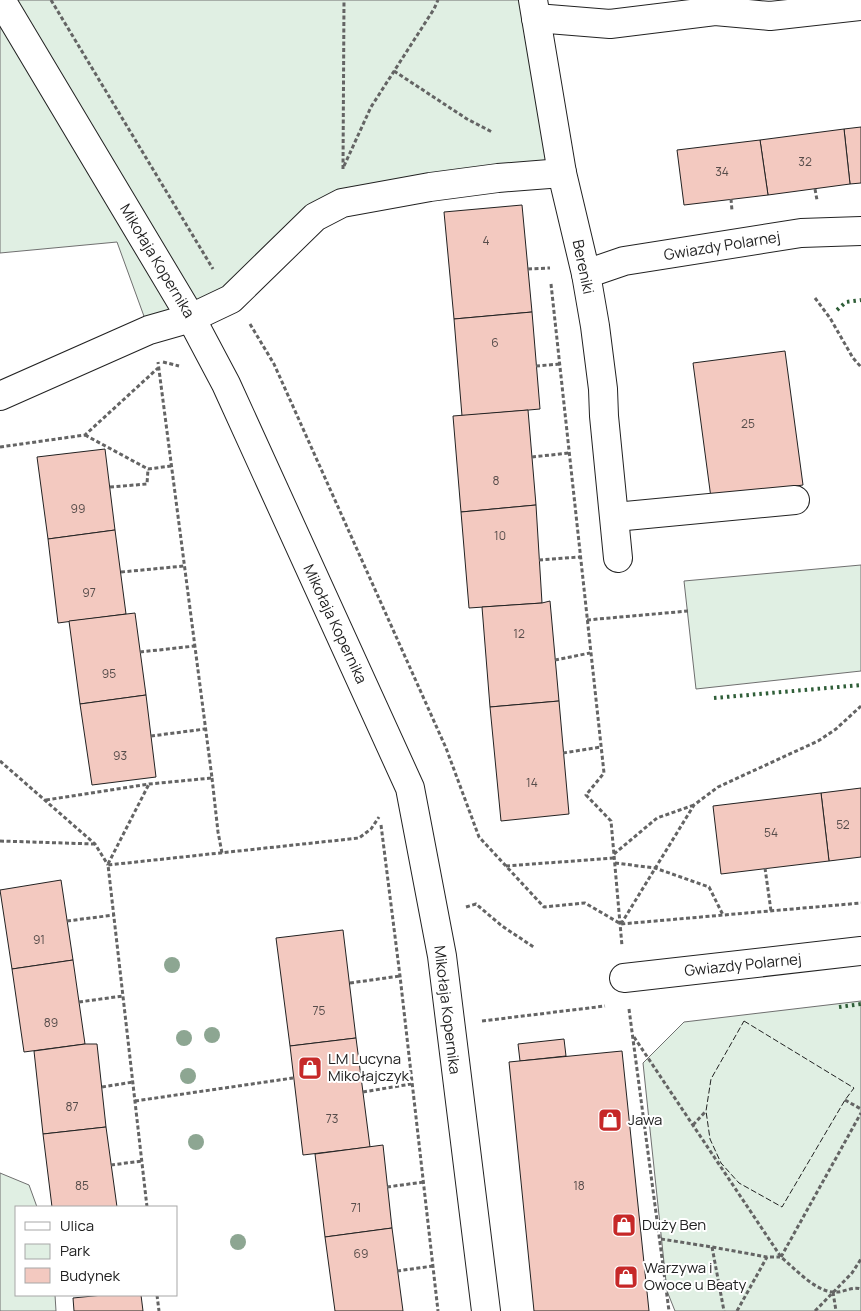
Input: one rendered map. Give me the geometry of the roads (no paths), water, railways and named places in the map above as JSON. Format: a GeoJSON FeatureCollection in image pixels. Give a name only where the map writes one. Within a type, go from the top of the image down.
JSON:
{"type":"FeatureCollection","features":[{"type":"Feature","properties":{"kind":"street","name":"Mikołaja Kopernika"},"geometry":{"type":"LineString","coordinates":[[1,0],[191,318],[226,384],[410,788],[442,956],[449,1026],[486,1311]]}},
{"type":"Feature","properties":{"kind":"street","name":"Bereniki"},"geometry":{"type":"LineString","coordinates":[[618,558],[595,326],[586,274],[562,173],[534,9],[610,24],[715,11],[770,16],[861,6]]}},
{"type":"Feature","properties":{"kind":"street"},"geometry":{"type":"LineString","coordinates":[[0,396],[149,330],[191,318],[231,299],[315,217],[342,203],[430,187],[498,178],[562,173]]}},
{"type":"Feature","properties":{"kind":"street","name":"Gwiazdy Polarnej"},"geometry":{"type":"LineString","coordinates":[[586,274],[624,261],[801,233],[861,231]]}},
{"type":"Feature","properties":{"kind":"street"},"geometry":{"type":"LineString","coordinates":[[615,517],[795,500]]}},
{"type":"Feature","properties":{"kind":"street","name":"Gwiazdy Polarnej"},"geometry":{"type":"LineString","coordinates":[[626,990],[861,952]]}},
{"type":"Feature","properties":{"kind":"place","name":"LM Lucyna Mikołajczyk"},"geometry":{"type":"Point","coordinates":[310,1068]}},
{"type":"Feature","properties":{"kind":"place","name":"Jawa"},"geometry":{"type":"Point","coordinates":[610,1120]}},
{"type":"Feature","properties":{"kind":"place","name":"Duży Ben"},"geometry":{"type":"Point","coordinates":[624,1225]}},
{"type":"Feature","properties":{"kind":"place","name":"Warzywa i Owoce u Beaty"},"geometry":{"type":"Point","coordinates":[626,1277]}}]}
